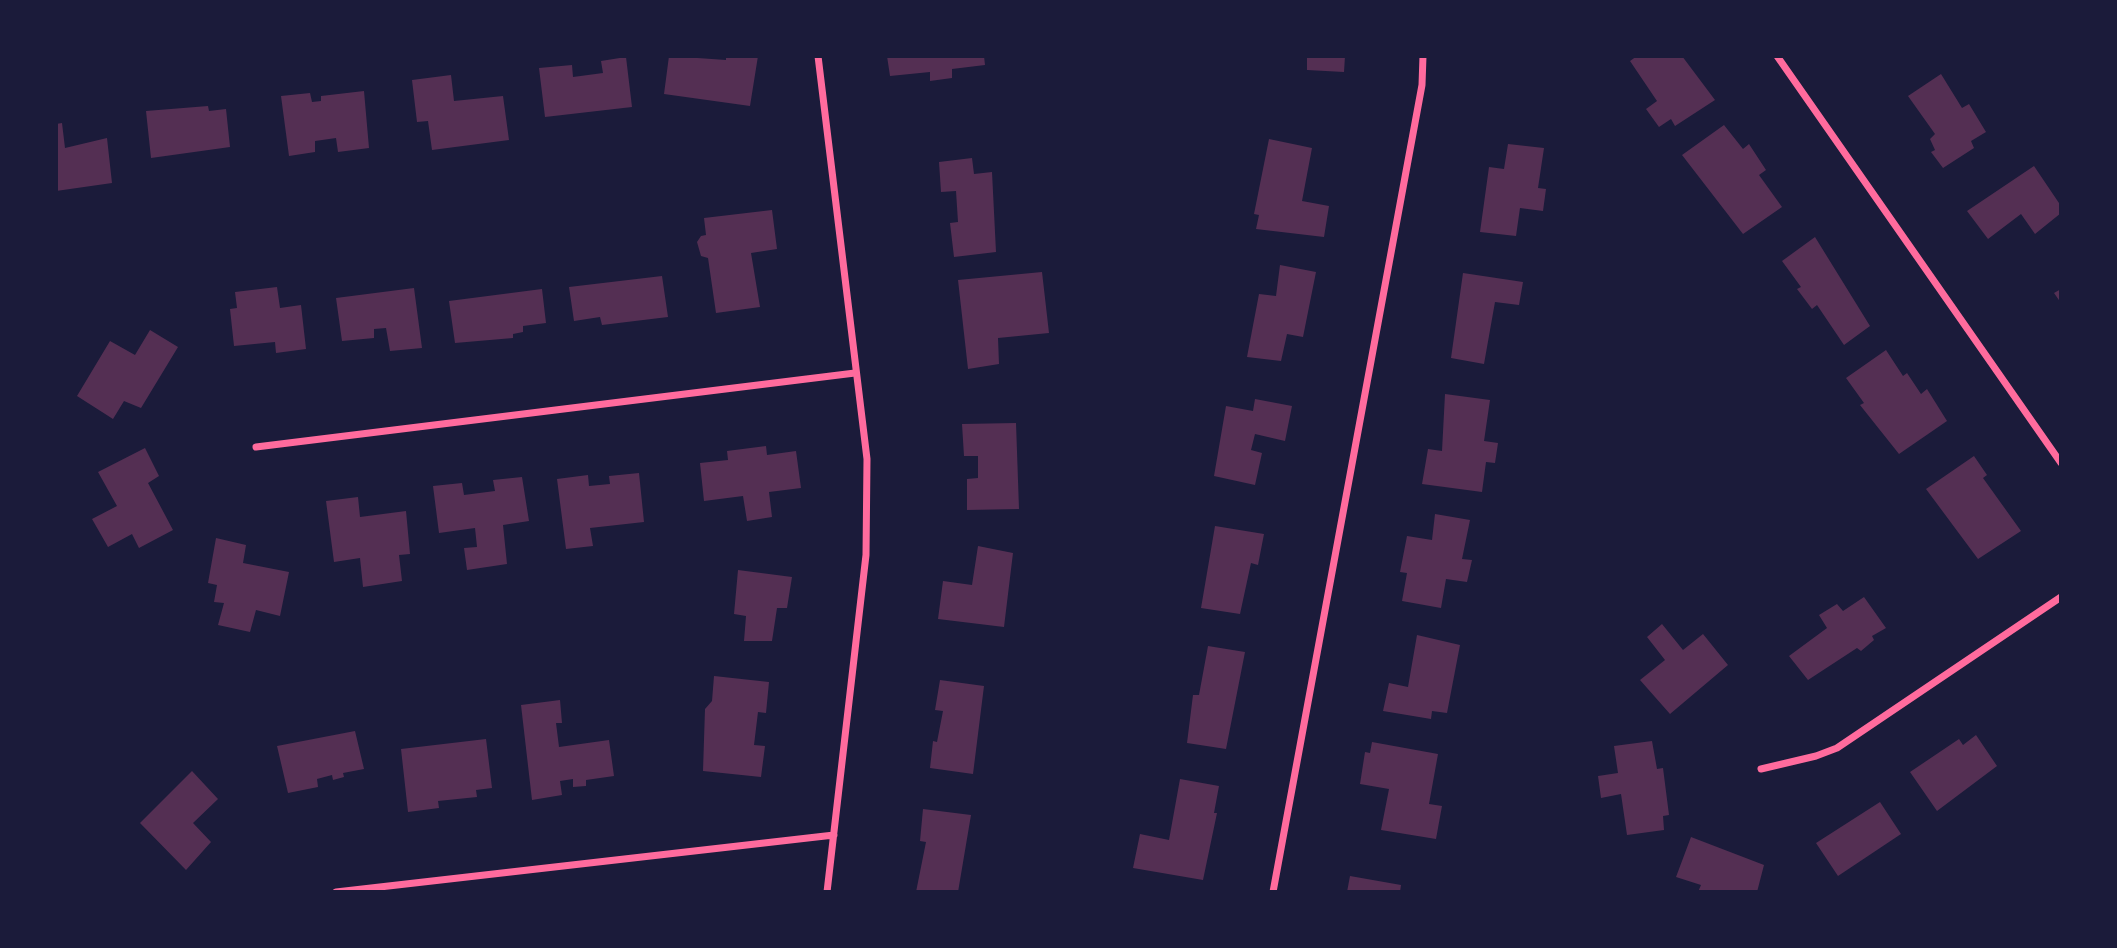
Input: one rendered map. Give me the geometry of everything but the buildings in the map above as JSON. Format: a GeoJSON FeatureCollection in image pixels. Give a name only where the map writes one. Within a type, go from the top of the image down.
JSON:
{"type":"FeatureCollection","features":[{"type":"Feature","properties":{"kind":"street"},"geometry":{"type":"LineString","coordinates":[[818,56],[867,459],[868,525],[827,892]]}},
{"type":"Feature","properties":{"kind":"street"},"geometry":{"type":"LineString","coordinates":[[1273,892],[1422,85],[1423,56]]}},
{"type":"Feature","properties":{"kind":"street"},"geometry":{"type":"LineString","coordinates":[[1777,56],[2061,463]]}},
{"type":"Feature","properties":{"kind":"street"},"geometry":{"type":"LineString","coordinates":[[256,447],[855,373]]}},
{"type":"Feature","properties":{"kind":"street"},"geometry":{"type":"LineString","coordinates":[[1761,769],[1816,757],[1838,748],[2061,597]]}},
{"type":"Feature","properties":{"kind":"street"},"geometry":{"type":"LineString","coordinates":[[336,892],[834,835]]}}]}
